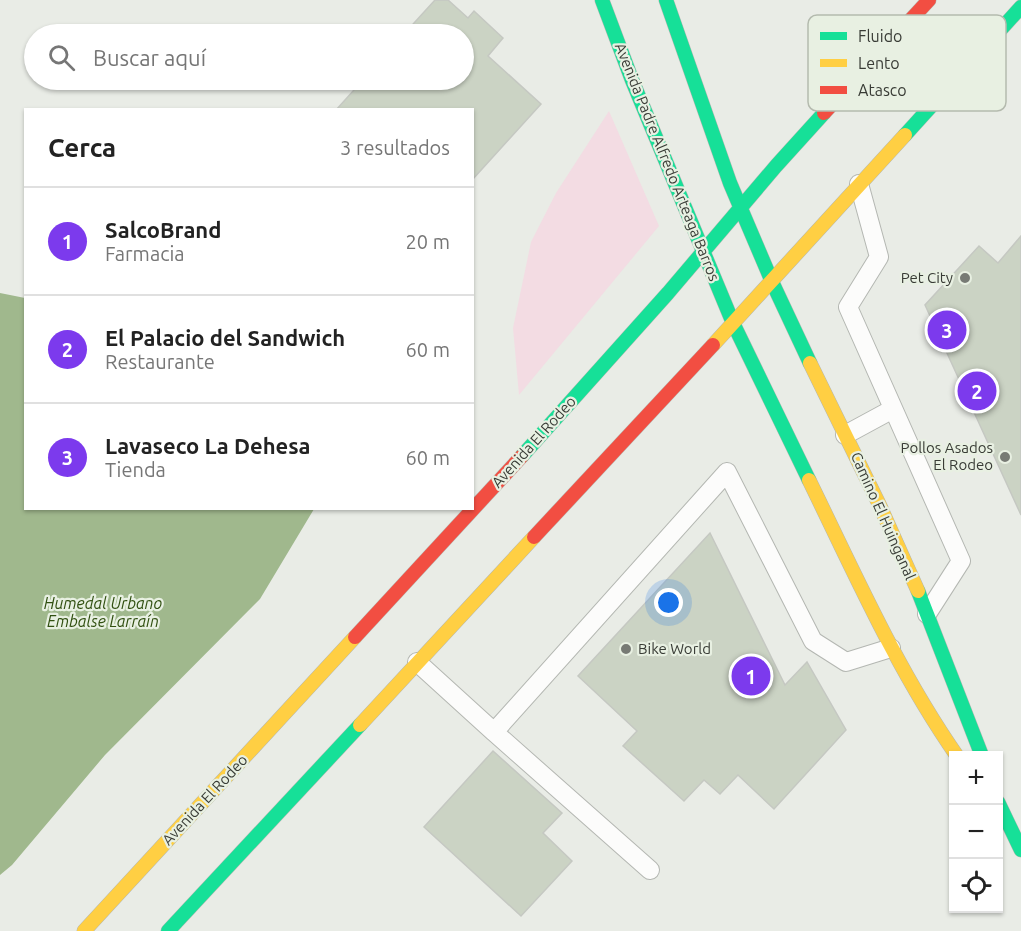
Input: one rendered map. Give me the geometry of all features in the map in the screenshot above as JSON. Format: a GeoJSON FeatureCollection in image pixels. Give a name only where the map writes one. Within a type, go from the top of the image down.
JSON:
{"type":"FeatureCollection","features":[{"type":"Feature","properties":{"kind":"street","name":"Avenida Padre Alfredo Arteaga Barros"},"geometry":{"type":"LineString","coordinates":[[602,0],[632,80],[733,323]]}},
{"type":"Feature","properties":{"kind":"street"},"geometry":{"type":"LineString","coordinates":[[666,0],[694,86],[740,209],[772,282]]}},
{"type":"Feature","properties":{"kind":"street","name":"Avenida El Rodeo"},"geometry":{"type":"LineString","coordinates":[[915,15],[929,0]]}},
{"type":"Feature","properties":{"kind":"street"},"geometry":{"type":"LineString","coordinates":[[1006,24],[1021,8]]}},
{"type":"Feature","properties":{"kind":"street","name":"Avenida El Rodeo"},"geometry":{"type":"LineString","coordinates":[[474,508],[827,111]]}},
{"type":"Feature","properties":{"kind":"street"},"geometry":{"type":"LineString","coordinates":[[168,931],[772,282],[926,111]]}},
{"type":"Feature","properties":{"kind":"street","name":"Camino El Huinganal"},"geometry":{"type":"LineString","coordinates":[[772,282],[879,506],[927,614],[980,751]]}},
{"type":"Feature","properties":{"kind":"street"},"geometry":{"type":"LineString","coordinates":[[733,323],[891,648],[932,720],[954,751]]}},
{"type":"Feature","properties":{"kind":"street","name":"Avenida El Rodeo"},"geometry":{"type":"LineString","coordinates":[[84,931],[472,510]]}},
{"type":"Feature","properties":{"kind":"street"},"geometry":{"type":"LineString","coordinates":[[1003,815],[1021,850]]}},
{"type":"Feature","properties":{"kind":"lane"},"geometry":{"type":"LineString","coordinates":[[859,184],[879,257],[848,307],[961,561],[927,614]]}},
{"type":"Feature","properties":{"kind":"lane"},"geometry":{"type":"LineString","coordinates":[[845,435],[893,409]]}},
{"type":"Feature","properties":{"kind":"lane"},"geometry":{"type":"LineString","coordinates":[[494,732],[727,472],[813,641],[846,662],[891,648]]}},
{"type":"Feature","properties":{"kind":"lane"},"geometry":{"type":"LineString","coordinates":[[417,662],[650,870]]}},
{"type":"Feature","properties":{"kind":"shaded area"},"geometry":{"type":"Polygon","coordinates":[[[609,111],[659,226],[519,395],[513,328],[531,242],[556,193],[609,111]]]}},
{"type":"Feature","properties":{"kind":"water","name":"Humedal Urbano Embalse Larraín"},"geometry":{"type":"Polygon","coordinates":[[[0,293],[24,298],[24,510],[313,510],[260,599],[105,755],[12,865],[0,875],[0,293]]]}},
{"type":"Feature","properties":{"kind":"building"},"geometry":{"type":"Polygon","coordinates":[[[435,0],[448,0],[468,18],[474,11],[503,38],[488,56],[541,104],[474,178],[474,108],[338,108],[354,90],[474,90],[474,24],[413,24],[435,0]]]}},
{"type":"Feature","properties":{"kind":"building"},"geometry":{"type":"Polygon","coordinates":[[[1021,236],[1021,515],[925,305],[979,246],[998,263],[1021,236]]]}},
{"type":"Feature","properties":{"kind":"building"},"geometry":{"type":"Polygon","coordinates":[[[710,533],[785,685],[807,662],[846,730],[774,809],[738,775],[720,794],[704,780],[684,801],[623,746],[637,731],[578,676],[710,533]]]}},
{"type":"Feature","properties":{"kind":"building"},"geometry":{"type":"Polygon","coordinates":[[[493,751],[562,813],[543,833],[572,861],[521,916],[424,827],[493,751]]]}},
{"type":"Feature","properties":{"kind":"traffic: fast"},"geometry":{"type":"LineString","coordinates":[[602,0],[632,80],[733,323],[809,480]]}},
{"type":"Feature","properties":{"kind":"traffic: fast"},"geometry":{"type":"LineString","coordinates":[[666,0],[730,183],[810,363]]}},
{"type":"Feature","properties":{"kind":"traffic: fast"},"geometry":{"type":"LineString","coordinates":[[1006,24],[1021,7]]}},
{"type":"Feature","properties":{"kind":"traffic: fast"},"geometry":{"type":"LineString","coordinates":[[905,135],[927,111]]}},
{"type":"Feature","properties":{"kind":"traffic: fast"},"geometry":{"type":"LineString","coordinates":[[522,456],[668,293],[824,113]]}},
{"type":"Feature","properties":{"kind":"traffic: fast"},"geometry":{"type":"LineString","coordinates":[[918,591],[980,751]]}},
{"type":"Feature","properties":{"kind":"traffic: fast"},"geometry":{"type":"LineString","coordinates":[[168,931],[360,725]]}},
{"type":"Feature","properties":{"kind":"traffic: fast"},"geometry":{"type":"LineString","coordinates":[[999,805],[1021,850]]}},
{"type":"Feature","properties":{"kind":"traffic: slow"},"geometry":{"type":"LineString","coordinates":[[713,345],[905,135]]}},
{"type":"Feature","properties":{"kind":"traffic: slow"},"geometry":{"type":"LineString","coordinates":[[810,363],[879,504],[918,591]]}},
{"type":"Feature","properties":{"kind":"traffic: slow"},"geometry":{"type":"LineString","coordinates":[[809,480],[896,656],[954,751]]}},
{"type":"Feature","properties":{"kind":"traffic: slow"},"geometry":{"type":"LineString","coordinates":[[360,725],[534,537]]}},
{"type":"Feature","properties":{"kind":"traffic: slow"},"geometry":{"type":"LineString","coordinates":[[84,931],[355,637]]}},
{"type":"Feature","properties":{"kind":"traffic: jam"},"geometry":{"type":"LineString","coordinates":[[915,15],[929,0]]}},
{"type":"Feature","properties":{"kind":"traffic: jam"},"geometry":{"type":"LineString","coordinates":[[534,537],[713,345]]}},
{"type":"Feature","properties":{"kind":"traffic: jam"},"geometry":{"type":"LineString","coordinates":[[474,508],[522,456]]}},
{"type":"Feature","properties":{"kind":"traffic: jam"},"geometry":{"type":"LineString","coordinates":[[355,637],[472,510]]}},
{"type":"Feature","properties":{"kind":"place","name":"Pet City"},"geometry":{"type":"Point","coordinates":[965,278]}},
{"type":"Feature","properties":{"kind":"place","name":"Lavaseco La Dehesa"},"geometry":{"type":"Point","coordinates":[947,330]}},
{"type":"Feature","properties":{"kind":"place","name":"El Palacio del Sandwich"},"geometry":{"type":"Point","coordinates":[977,391]}},
{"type":"Feature","properties":{"kind":"place","name":"Pollos Asados El Rodeo"},"geometry":{"type":"Point","coordinates":[1005,457]}},
{"type":"Feature","properties":{"kind":"place","name":"Bike World"},"geometry":{"type":"Point","coordinates":[626,649]}},
{"type":"Feature","properties":{"kind":"place","name":"SalcoBrand"},"geometry":{"type":"Point","coordinates":[751,676]}}]}
